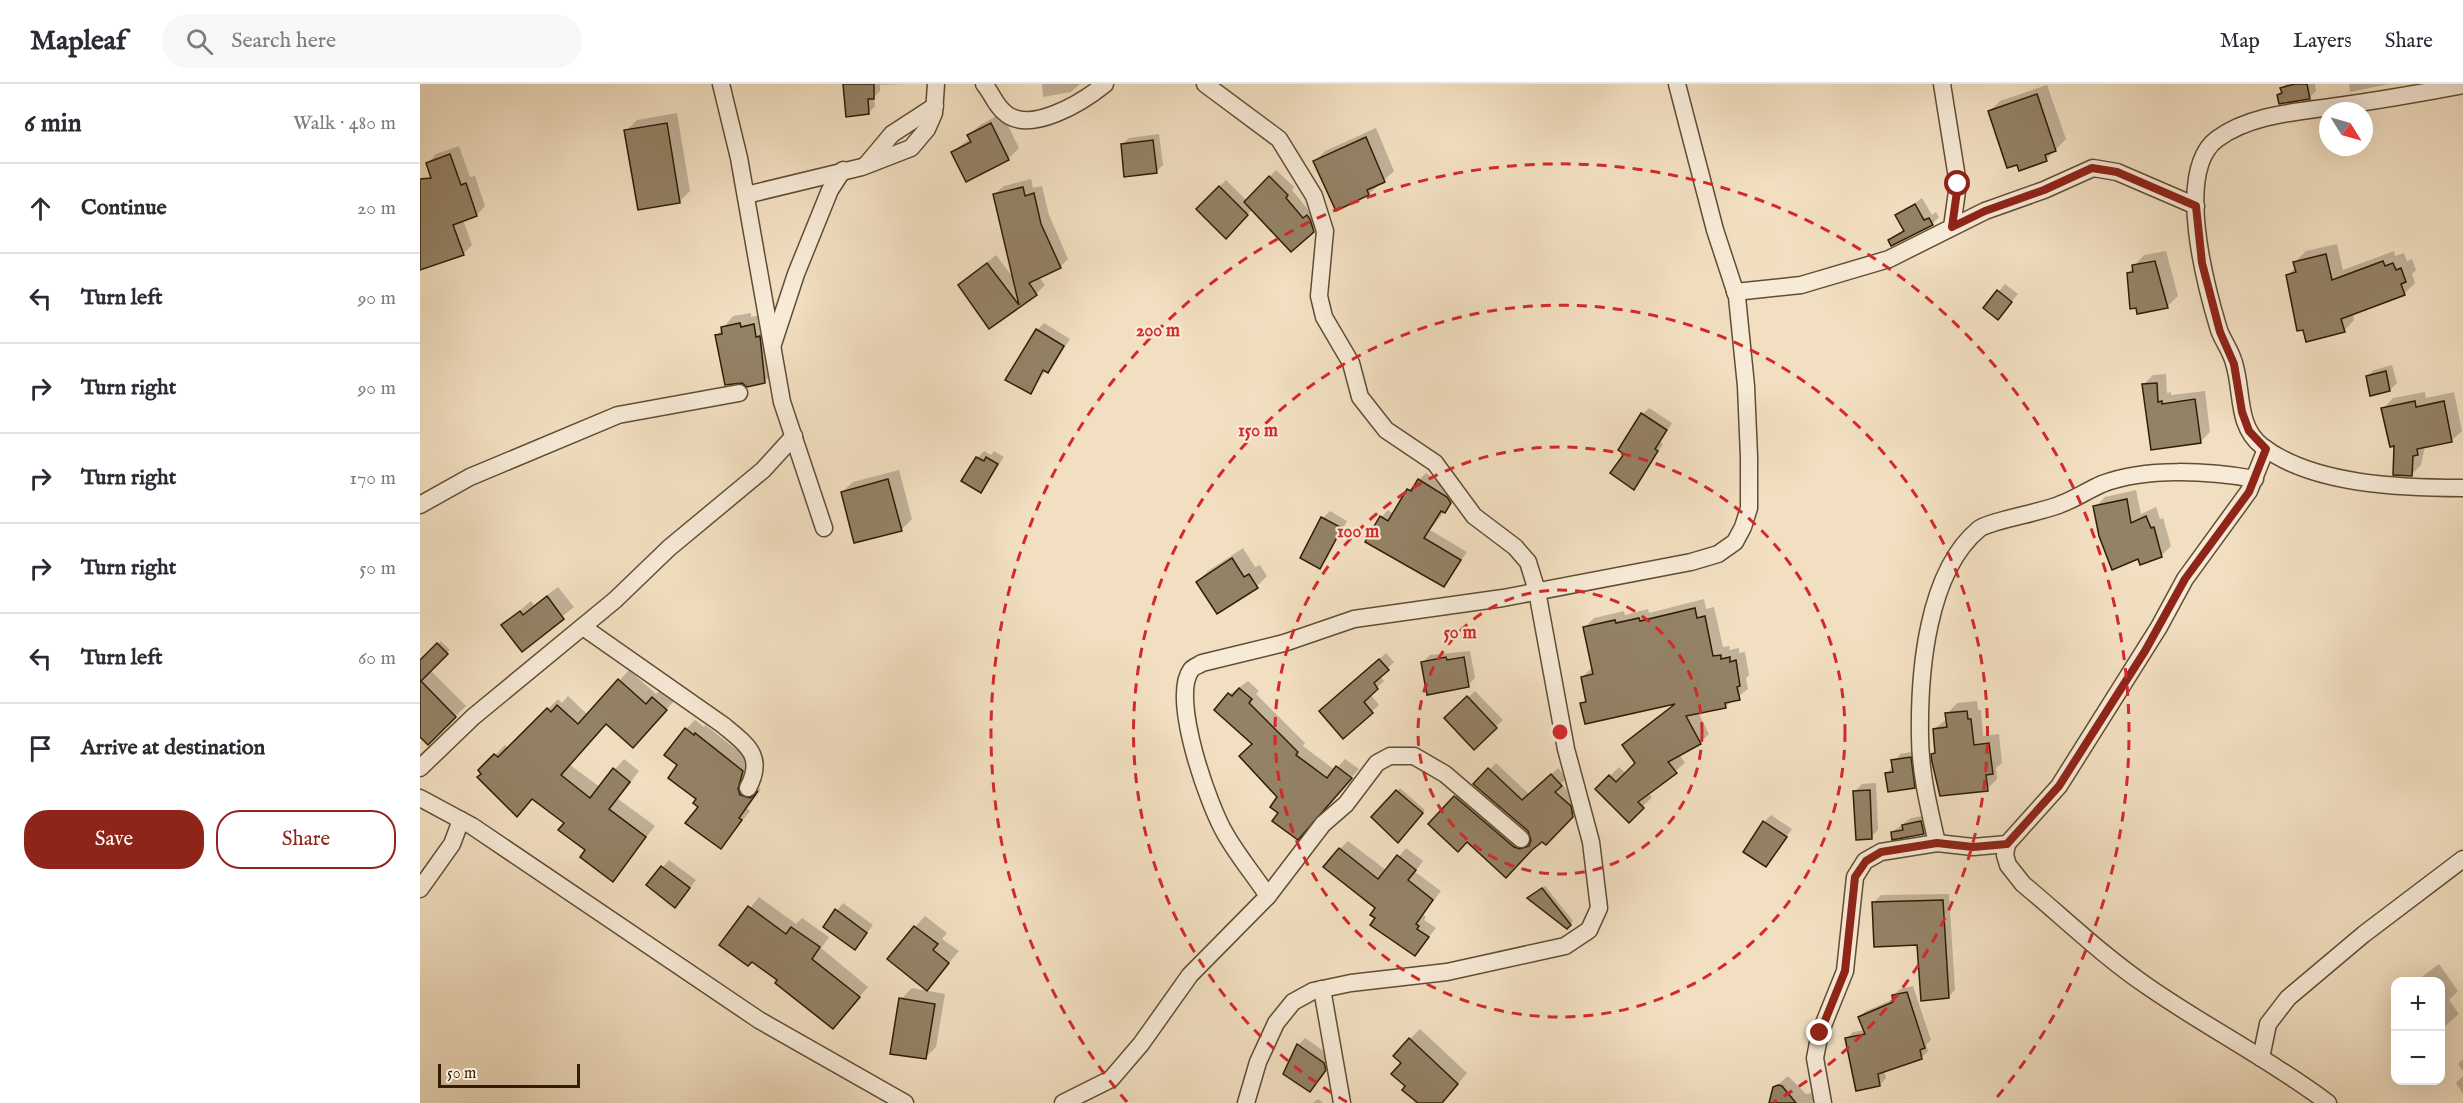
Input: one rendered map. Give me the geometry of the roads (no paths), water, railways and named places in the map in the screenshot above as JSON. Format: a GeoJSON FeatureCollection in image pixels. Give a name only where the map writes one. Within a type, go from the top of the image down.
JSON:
{"type":"FeatureCollection","features":[{"type":"Feature","properties":{"kind":"street"},"geometry":{"type":"LineString","coordinates":[[722,84],[746,195],[782,402],[824,528]]}},
{"type":"Feature","properties":{"kind":"street"},"geometry":{"type":"LineString","coordinates":[[746,195],[866,165],[911,148],[927,129],[935,106],[936,84]]}},
{"type":"Feature","properties":{"kind":"street"},"geometry":{"type":"LineString","coordinates":[[984,84],[1003,111],[1014,119],[1050,116],[1082,102],[1105,84]]}},
{"type":"Feature","properties":{"kind":"street"},"geometry":{"type":"LineString","coordinates":[[1205,84],[1279,139],[1314,196],[1326,231],[1318,296],[1324,317],[1351,363],[1360,397],[1386,430],[1435,463],[1474,516],[1515,548],[1528,562],[1537,591],[1561,727],[1591,842],[1599,908],[1589,930],[1565,946],[1447,972],[1351,983],[1322,989],[1293,1002],[1276,1023],[1258,1062],[1246,1103]]}},
{"type":"Feature","properties":{"kind":"street"},"geometry":{"type":"LineString","coordinates":[[1268,896],[1225,833],[1207,792],[1193,749],[1185,696],[1186,682],[1191,669],[1202,663],[1284,643],[1354,620],[1537,591],[1691,562],[1718,554],[1735,542],[1749,508],[1746,386],[1735,292],[1714,230],[1677,84]]}},
{"type":"Feature","properties":{"kind":"street"},"geometry":{"type":"LineString","coordinates":[[1942,84],[1958,184],[1952,227]]}},
{"type":"Feature","properties":{"kind":"street"},"geometry":{"type":"LineString","coordinates":[[2463,86],[2284,113],[2241,126],[2215,140],[2201,162],[2195,185],[2202,263],[2220,332],[2234,364],[2242,412],[2249,431],[2266,449],[2298,465],[2337,477],[2368,483],[2463,488]]}},
{"type":"Feature","properties":{"kind":"street"},"geometry":{"type":"LineString","coordinates":[[866,165],[892,134],[935,106]]}},
{"type":"Feature","properties":{"kind":"street"},"geometry":{"type":"LineString","coordinates":[[1735,292],[1801,285],[1889,259],[1985,211],[2044,190],[2092,168],[2117,172],[2196,206]]}},
{"type":"Feature","properties":{"kind":"street"},"geometry":{"type":"LineString","coordinates":[[773,345],[796,274],[830,190],[843,170]]}},
{"type":"Feature","properties":{"kind":"street"},"geometry":{"type":"LineString","coordinates":[[420,505],[470,477],[618,415],[739,393]]}},
{"type":"Feature","properties":{"kind":"street"},"geometry":{"type":"LineString","coordinates":[[420,768],[473,717],[583,627],[677,540],[763,470],[794,436]]}},
{"type":"Feature","properties":{"kind":"street"},"geometry":{"type":"LineString","coordinates":[[2266,449],[2255,479],[2240,506],[2185,579],[2145,651],[2059,786],[2007,844],[2005,855],[2008,865],[2023,884],[2145,985],[2202,1024],[2261,1058],[2328,1103]]}},
{"type":"Feature","properties":{"kind":"street"},"geometry":{"type":"LineString","coordinates":[[1937,843],[1926,794],[1920,737],[1924,661],[1935,601],[1959,548],[1982,526],[2060,505],[2104,484],[2138,477],[2210,472],[2255,479]]}},
{"type":"Feature","properties":{"kind":"street"},"geometry":{"type":"LineString","coordinates":[[583,627],[715,719],[743,742],[756,762],[756,774],[748,788]]}},
{"type":"Feature","properties":{"kind":"street"},"geometry":{"type":"LineString","coordinates":[[1073,1101],[1110,1079],[1141,1044],[1190,975],[1268,896],[1323,824],[1346,804],[1377,763],[1390,756],[1414,756],[1445,774],[1521,839]]}},
{"type":"Feature","properties":{"kind":"street"},"geometry":{"type":"LineString","coordinates":[[420,798],[461,820],[612,919],[759,1020],[904,1103]]}},
{"type":"Feature","properties":{"kind":"street"},"geometry":{"type":"LineString","coordinates":[[420,889],[452,844],[461,820]]}},
{"type":"Feature","properties":{"kind":"street"},"geometry":{"type":"LineString","coordinates":[[1823,1103],[1815,1058],[1820,1033],[1845,971],[1855,877],[1866,861],[1881,852],[1937,843],[1973,847],[2007,844]]}},
{"type":"Feature","properties":{"kind":"street"},"geometry":{"type":"LineString","coordinates":[[2261,1058],[2268,1024],[2288,998],[2340,953],[2463,859]]}},
{"type":"Feature","properties":{"kind":"street"},"geometry":{"type":"LineString","coordinates":[[1322,989],[1342,1103]]}}]}
